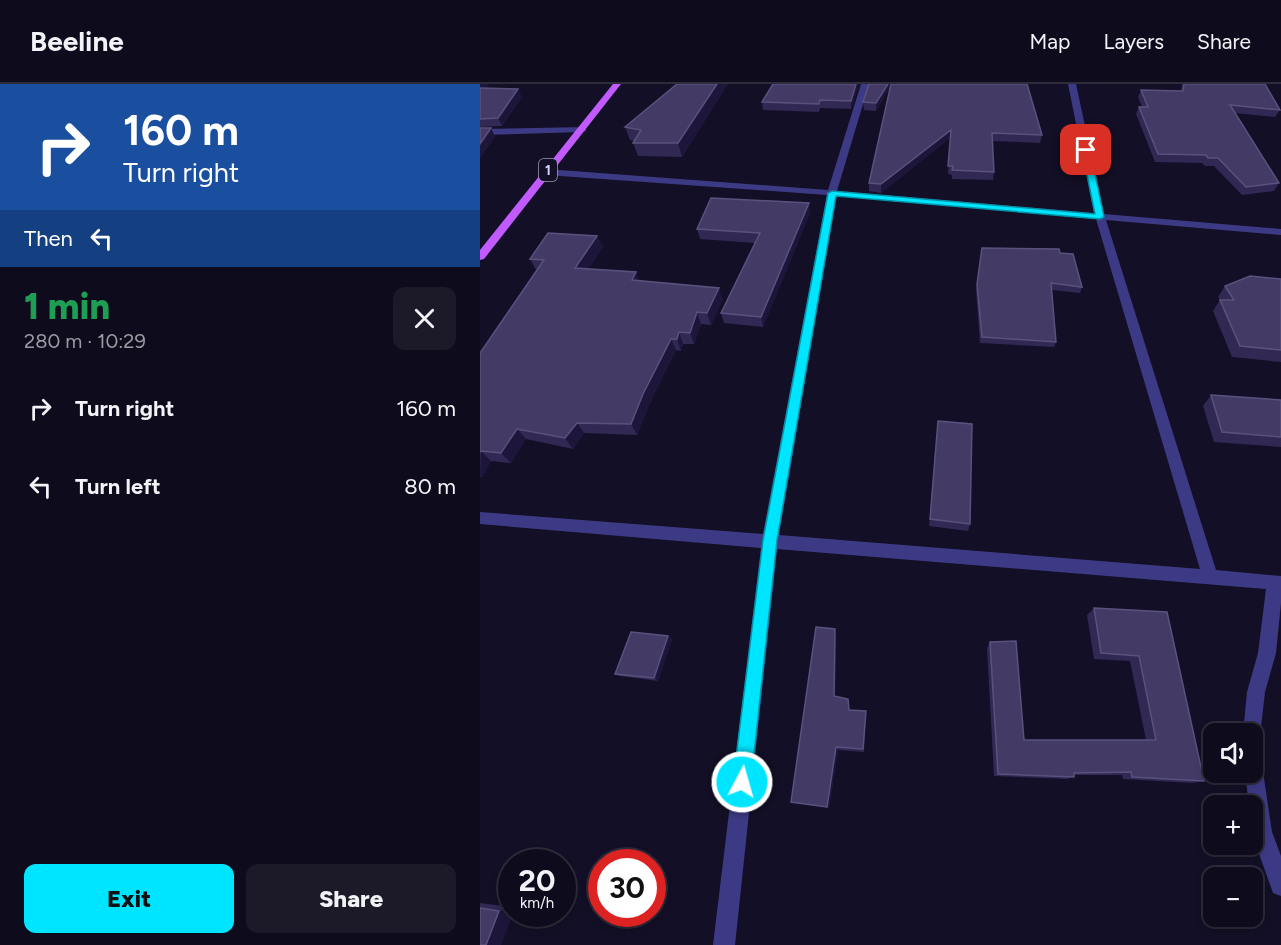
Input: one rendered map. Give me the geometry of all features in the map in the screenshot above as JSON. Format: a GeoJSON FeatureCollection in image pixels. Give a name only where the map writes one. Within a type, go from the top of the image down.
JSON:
{"type":"FeatureCollection","features":[{"type":"Feature","properties":{"kind":"main road","name":"1"},"geometry":{"type":"LineString","coordinates":[[480,257],[617,84]]}},
{"type":"Feature","properties":{"kind":"street"},"geometry":{"type":"LineString","coordinates":[[724,945],[770,540],[832,193],[865,84]]}},
{"type":"Feature","properties":{"kind":"street"},"geometry":{"type":"LineString","coordinates":[[1072,84],[1100,217],[1210,577]]}},
{"type":"Feature","properties":{"kind":"street"},"geometry":{"type":"LineString","coordinates":[[480,132],[583,129]]}},
{"type":"Feature","properties":{"kind":"street"},"geometry":{"type":"LineString","coordinates":[[546,172],[832,193],[1281,232]]}},
{"type":"Feature","properties":{"kind":"street"},"geometry":{"type":"LineString","coordinates":[[480,518],[1278,583],[1267,653],[1256,692],[1253,723]]}},
{"type":"Feature","properties":{"kind":"street"},"geometry":{"type":"LineString","coordinates":[[1256,783],[1262,832],[1281,885]]}},
{"type":"Feature","properties":{"kind":"building"},"geometry":{"type":"Polygon","coordinates":[[[677,84],[717,84],[678,143],[633,143],[641,130],[625,127],[677,84]]]}},
{"type":"Feature","properties":{"kind":"building"},"geometry":{"type":"Polygon","coordinates":[[[773,84],[856,84],[851,101],[820,100],[819,104],[762,102],[773,84]]]}},
{"type":"Feature","properties":{"kind":"building"},"geometry":{"type":"Polygon","coordinates":[[[869,84],[888,84],[876,103],[863,102],[869,84]]]}},
{"type":"Feature","properties":{"kind":"building"},"geometry":{"type":"Polygon","coordinates":[[[891,84],[1027,84],[1042,135],[992,133],[994,172],[952,170],[953,166],[948,166],[951,130],[881,184],[869,183],[891,84]]]}},
{"type":"Feature","properties":{"kind":"building"},"geometry":{"type":"Polygon","coordinates":[[[1184,84],[1265,84],[1280,110],[1230,105],[1279,183],[1246,187],[1218,158],[1208,158],[1206,155],[1158,154],[1139,107],[1148,107],[1141,90],[1183,91],[1184,84]]]}},
{"type":"Feature","properties":{"kind":"building"},"geometry":{"type":"Polygon","coordinates":[[[480,88],[518,89],[498,118],[480,119],[480,88]]]}},
{"type":"Feature","properties":{"kind":"building"},"geometry":{"type":"Polygon","coordinates":[[[480,128],[491,128],[480,144],[480,128]]]}},
{"type":"Feature","properties":{"kind":"building"},"geometry":{"type":"Polygon","coordinates":[[[711,198],[809,203],[761,317],[721,313],[760,233],[697,229],[711,198]]]}},
{"type":"Feature","properties":{"kind":"building"},"geometry":{"type":"Polygon","coordinates":[[[548,233],[597,236],[575,268],[636,272],[632,280],[719,288],[707,313],[697,312],[690,333],[679,332],[677,339],[671,339],[643,394],[631,424],[577,423],[565,438],[517,429],[501,453],[480,452],[480,353],[544,260],[530,259],[548,233]]]}},
{"type":"Feature","properties":{"kind":"building"},"geometry":{"type":"Polygon","coordinates":[[[982,248],[1059,249],[1060,253],[1073,254],[1082,287],[1051,283],[1056,342],[982,337],[977,284],[982,248]]]}},
{"type":"Feature","properties":{"kind":"building"},"geometry":{"type":"Polygon","coordinates":[[[1250,276],[1281,279],[1281,350],[1240,346],[1220,300],[1234,300],[1225,286],[1250,276]]]}},
{"type":"Feature","properties":{"kind":"building"},"geometry":{"type":"Polygon","coordinates":[[[1211,395],[1281,400],[1281,437],[1222,432],[1211,395]]]}},
{"type":"Feature","properties":{"kind":"building"},"geometry":{"type":"Polygon","coordinates":[[[938,421],[972,424],[970,524],[930,519],[938,421]]]}},
{"type":"Feature","properties":{"kind":"building"},"geometry":{"type":"Polygon","coordinates":[[[1094,608],[1167,612],[1203,781],[1132,777],[1131,772],[1074,773],[1074,777],[998,774],[990,642],[1016,641],[1024,740],[1156,740],[1139,656],[1101,653],[1094,608]]]}},
{"type":"Feature","properties":{"kind":"building"},"geometry":{"type":"Polygon","coordinates":[[[816,627],[835,629],[834,696],[848,699],[849,710],[866,711],[863,749],[836,747],[827,807],[791,802],[816,627]]]}},
{"type":"Feature","properties":{"kind":"building"},"geometry":{"type":"Polygon","coordinates":[[[631,632],[668,636],[654,678],[615,674],[631,632]]]}},
{"type":"Feature","properties":{"kind":"building"},"geometry":{"type":"Polygon","coordinates":[[[480,908],[498,911],[486,945],[480,945],[480,908]]]}},
{"type":"Feature","properties":{"kind":"route"},"geometry":{"type":"LineString","coordinates":[[742,782],[770,540],[832,193],[1100,217],[1086,150]]}}]}
